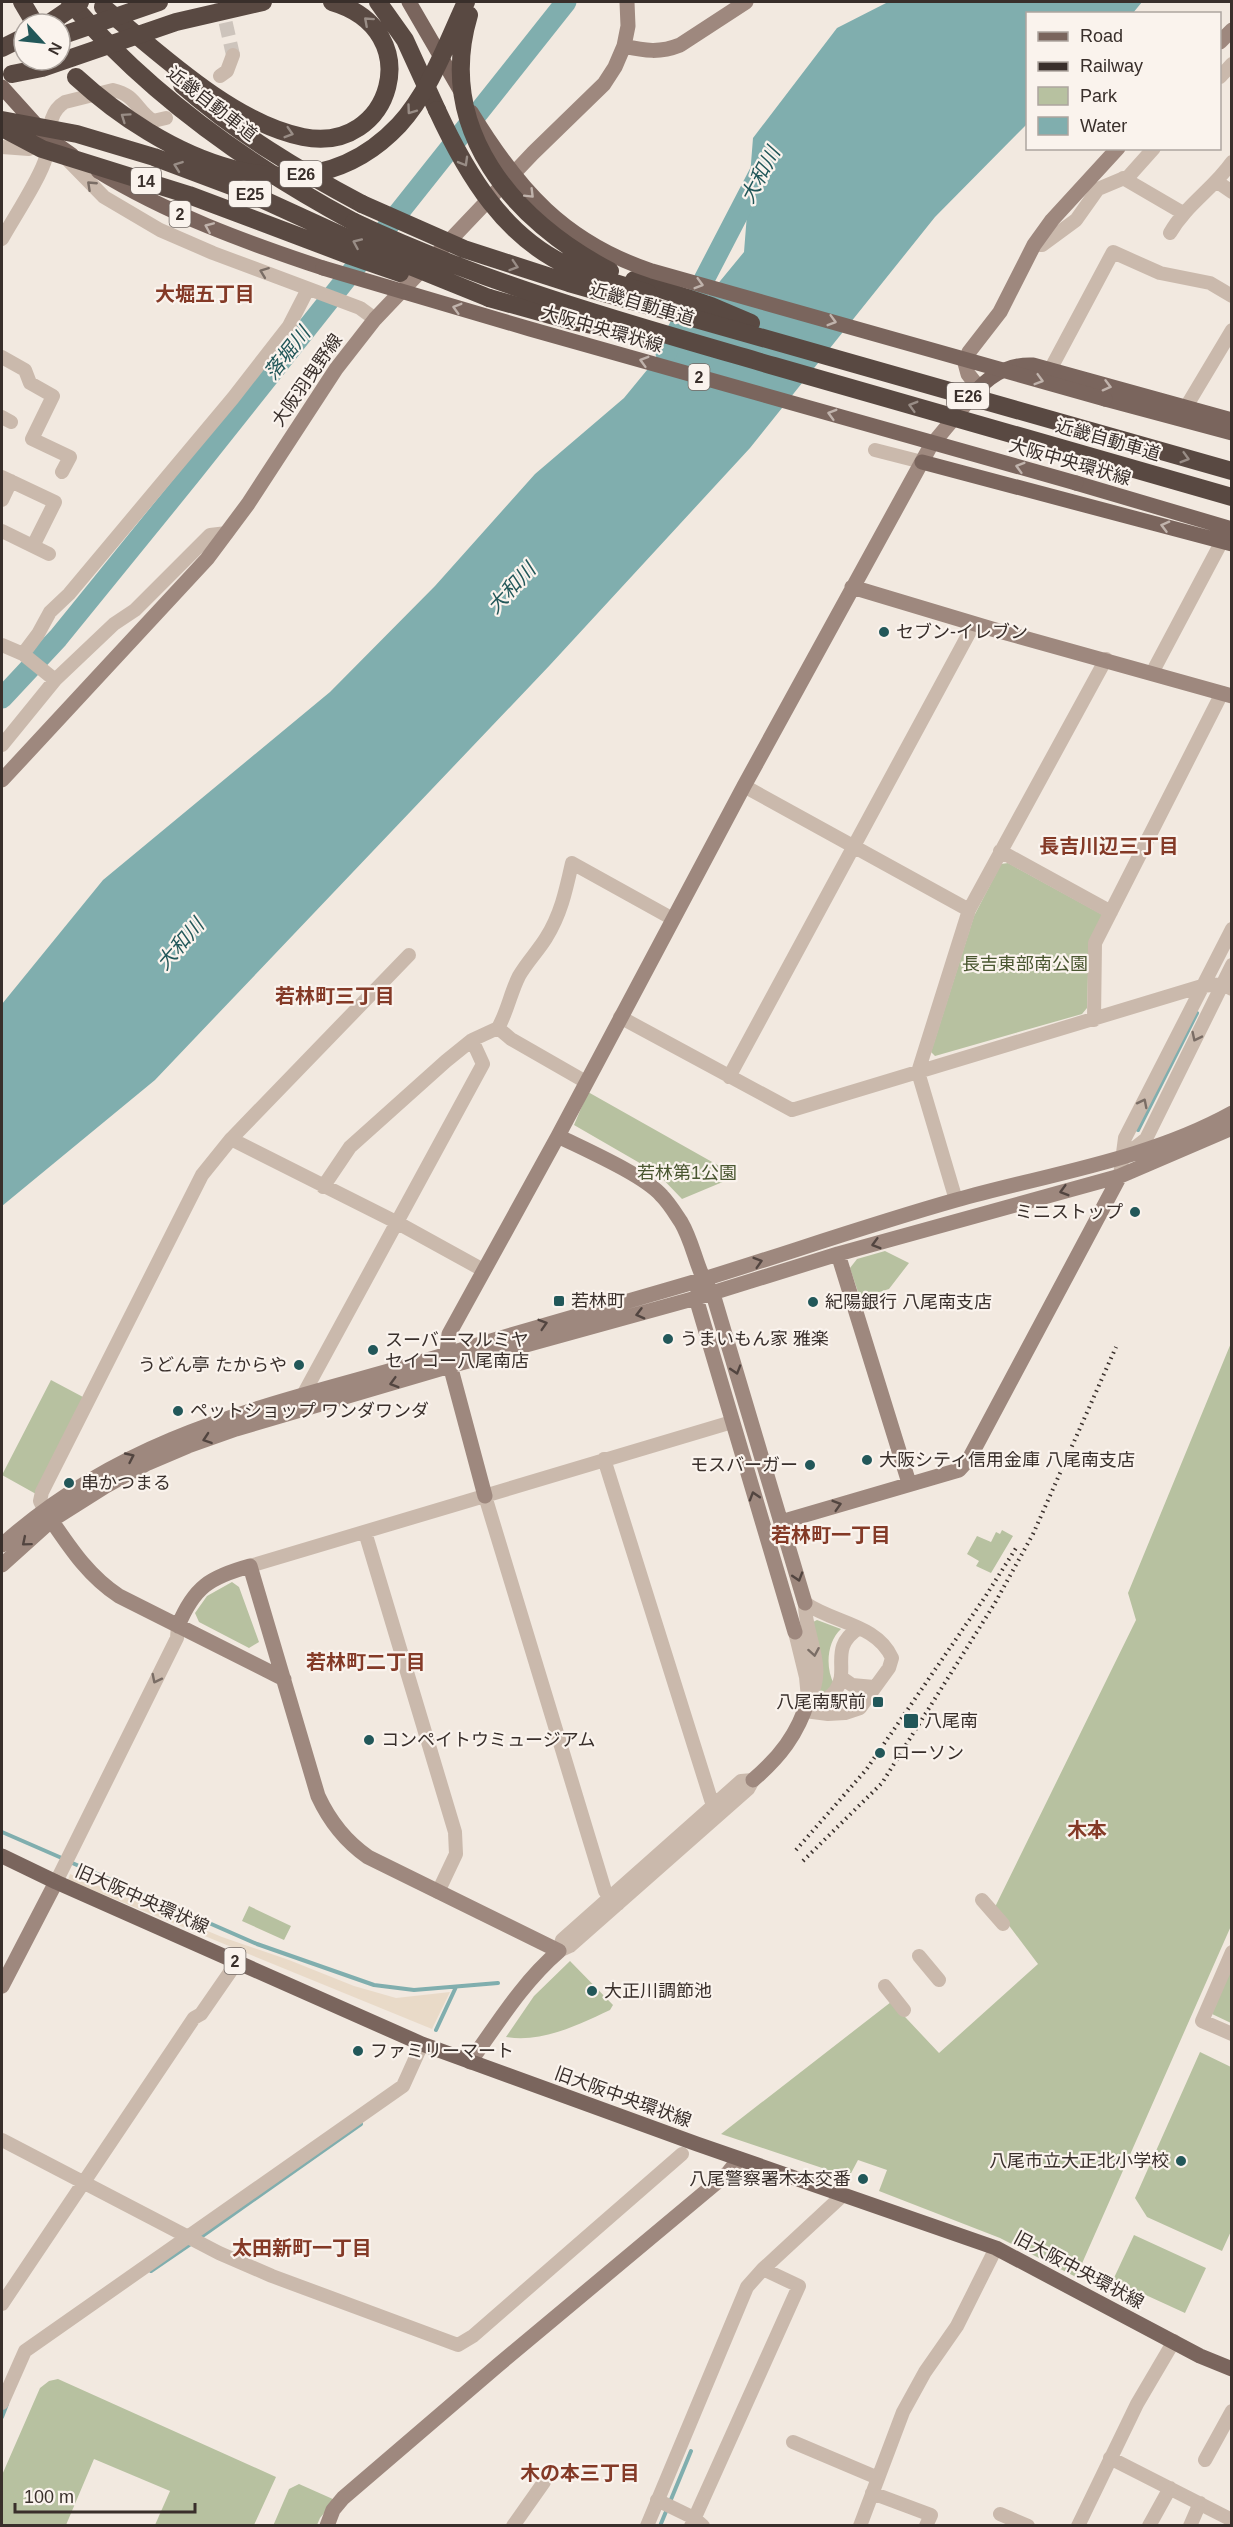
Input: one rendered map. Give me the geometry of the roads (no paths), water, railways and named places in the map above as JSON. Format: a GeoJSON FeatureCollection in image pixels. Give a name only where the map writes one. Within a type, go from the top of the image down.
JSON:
{"type":"FeatureCollection","features":[{"type":"Feature","properties":{"kind":"highway","name":"E26"},"geometry":{"type":"LineString","coordinates":[[70,2],[106,20]]}},
{"type":"Feature","properties":{"kind":"highway"},"geometry":{"type":"LineString","coordinates":[[65,12],[80,2]]}},
{"type":"Feature","properties":{"kind":"highway"},"geometry":{"type":"LineString","coordinates":[[72,33],[159,2]]}},
{"type":"Feature","properties":{"kind":"highway"},"geometry":{"type":"LineString","coordinates":[[72,48],[106,20],[211,2]]}},
{"type":"Feature","properties":{"kind":"highway"},"geometry":{"type":"LineString","coordinates":[[5,80],[176,22],[263,2]]}},
{"type":"Feature","properties":{"kind":"highway"},"geometry":{"type":"LineString","coordinates":[[106,20],[233,107],[271,127],[313,139],[335,137],[363,124],[380,106],[388,81],[387,53],[378,30],[359,13],[332,2]]}},
{"type":"Feature","properties":{"kind":"highway","name":"E26"},"geometry":{"type":"LineString","coordinates":[[378,2],[405,40],[461,158],[491,204],[516,230],[543,252],[587,274],[939,380],[1003,406]]}},
{"type":"Feature","properties":{"kind":"highway","name":"E26"},"geometry":{"type":"LineString","coordinates":[[72,72],[130,120],[199,158],[237,171],[256,174],[282,176],[322,172],[356,158],[400,124],[421,96],[466,2]]}},
{"type":"Feature","properties":{"kind":"highway","name":"E26"},"geometry":{"type":"LineString","coordinates":[[473,2],[460,51],[460,80],[463,98],[480,149],[509,193],[549,231],[594,263],[628,279],[711,306],[751,323]]}},
{"type":"Feature","properties":{"kind":"highway","name":"近畿自動車道"},"geometry":{"type":"LineString","coordinates":[[106,20],[230,124],[312,177],[362,204],[433,237],[533,272],[1232,471]]}},
{"type":"Feature","properties":{"kind":"highway","name":"近畿自動車道"},"geometry":{"type":"LineString","coordinates":[[106,20],[161,92],[231,148],[296,190],[354,222],[409,247],[470,271],[710,348],[1232,497]]}},
{"type":"Feature","properties":{"kind":"highway"},"geometry":{"type":"LineString","coordinates":[[5,80],[23,72]]}},
{"type":"Feature","properties":{"kind":"highway","name":"E25"},"geometry":{"type":"LineString","coordinates":[[2,120],[48,127],[107,141],[190,170],[279,206],[395,260],[489,298],[576,322],[710,348]]}},
{"type":"Feature","properties":{"kind":"highway","name":"14"},"geometry":{"type":"LineString","coordinates":[[2,128],[42,149],[189,195],[371,264],[489,298]]}},
{"type":"Feature","properties":{"kind":"highway"},"geometry":{"type":"LineString","coordinates":[[1078,453],[1160,484],[1232,506]]}},
{"type":"Feature","properties":{"kind":"main road"},"geometry":{"type":"LineString","coordinates":[[409,2],[471,112],[504,163],[530,194],[562,223],[616,257],[652,271],[1232,433]]}},
{"type":"Feature","properties":{"kind":"main road","name":"大阪中央環状線"},"geometry":{"type":"LineString","coordinates":[[5,80],[48,138],[113,181],[175,212],[229,235],[323,268],[541,332],[1076,483],[1228,538]]}},
{"type":"Feature","properties":{"kind":"main road"},"geometry":{"type":"LineString","coordinates":[[979,388],[993,374],[1013,366],[1033,365],[1232,420]]}},
{"type":"Feature","properties":{"kind":"main road"},"geometry":{"type":"LineString","coordinates":[[922,462],[1228,538]]}},
{"type":"Feature","properties":{"kind":"main road","name":"旧大阪中央環状線"},"geometry":{"type":"LineString","coordinates":[[2,1856],[422,2044],[739,2159],[996,2248],[1232,2369]]}},
{"type":"Feature","properties":{"kind":"street"},"geometry":{"type":"LineString","coordinates":[[458,2],[454,35],[456,55],[471,112]]}},
{"type":"Feature","properties":{"kind":"street","name":"大阪羽曳野線"},"geometry":{"type":"LineString","coordinates":[[2,780],[207,559],[227,534],[319,393],[375,319],[533,153],[604,84],[615,67],[624,46],[628,26],[627,2]]}},
{"type":"Feature","properties":{"kind":"street"},"geometry":{"type":"LineString","coordinates":[[624,46],[659,52],[670,49],[680,45],[746,2]]}},
{"type":"Feature","properties":{"kind":"street"},"geometry":{"type":"LineString","coordinates":[[1221,41],[1232,30]]}},
{"type":"Feature","properties":{"kind":"street"},"geometry":{"type":"LineString","coordinates":[[220,76],[227,71],[233,54]]}},
{"type":"Feature","properties":{"kind":"street"},"geometry":{"type":"LineString","coordinates":[[2,239],[43,165],[53,114],[59,106],[105,90],[113,90],[126,94],[153,121],[165,118]]}},
{"type":"Feature","properties":{"kind":"street"},"geometry":{"type":"LineString","coordinates":[[48,138],[104,197],[131,214],[188,242],[360,308],[375,319]]}},
{"type":"Feature","properties":{"kind":"street"},"geometry":{"type":"LineString","coordinates":[[2,147],[29,149],[48,138]]}},
{"type":"Feature","properties":{"kind":"street"},"geometry":{"type":"LineString","coordinates":[[614,1900],[605,1891],[485,1496],[448,1360],[449,1334],[558,1136],[744,786],[930,447],[979,388],[969,374],[965,363],[969,352],[1000,312],[1034,245],[1052,220],[1116,150]]}},
{"type":"Feature","properties":{"kind":"street"},"geometry":{"type":"LineString","coordinates":[[1034,245],[1042,245],[1076,220],[1098,189],[1129,176],[1152,150]]}},
{"type":"Feature","properties":{"kind":"street"},"geometry":{"type":"LineString","coordinates":[[1170,233],[1183,213],[1232,162]]}},
{"type":"Feature","properties":{"kind":"street"},"geometry":{"type":"LineString","coordinates":[[1123,178],[1183,213]]}},
{"type":"Feature","properties":{"kind":"street"},"geometry":{"type":"LineString","coordinates":[[1216,181],[1232,192]]}},
{"type":"Feature","properties":{"kind":"street"},"geometry":{"type":"LineString","coordinates":[[1050,370],[1113,252],[1160,273],[1210,283],[1232,296]]}},
{"type":"Feature","properties":{"kind":"street"},"geometry":{"type":"LineString","coordinates":[[23,654],[38,634],[50,612],[76,585],[233,398],[313,291]]}},
{"type":"Feature","properties":{"kind":"street"},"geometry":{"type":"LineString","coordinates":[[1186,407],[1232,330]]}},
{"type":"Feature","properties":{"kind":"street"},"geometry":{"type":"LineString","coordinates":[[2,357],[25,370],[30,383],[53,396],[32,439],[70,457],[62,472]]}},
{"type":"Feature","properties":{"kind":"street"},"geometry":{"type":"LineString","coordinates":[[875,450],[922,462]]}},
{"type":"Feature","properties":{"kind":"street"},"geometry":{"type":"LineString","coordinates":[[2,500],[6,479],[55,502],[33,546]]}},
{"type":"Feature","properties":{"kind":"street"},"geometry":{"type":"LineString","coordinates":[[2,531],[49,554]]}},
{"type":"Feature","properties":{"kind":"street"},"geometry":{"type":"LineString","coordinates":[[2,745],[55,680],[114,624],[135,610],[210,535],[227,534]]}},
{"type":"Feature","properties":{"kind":"street"},"geometry":{"type":"LineString","coordinates":[[1152,673],[1228,538]]}},
{"type":"Feature","properties":{"kind":"street"},"geometry":{"type":"LineString","coordinates":[[852,587],[1227,695],[1095,943],[1094,1020]]}},
{"type":"Feature","properties":{"kind":"street"},"geometry":{"type":"LineString","coordinates":[[729,1077],[974,624]]}},
{"type":"Feature","properties":{"kind":"street"},"geometry":{"type":"LineString","coordinates":[[2,645],[23,654],[55,680]]}},
{"type":"Feature","properties":{"kind":"street"},"geometry":{"type":"LineString","coordinates":[[956,1200],[918,1072],[969,910],[1106,659]]}},
{"type":"Feature","properties":{"kind":"street"},"geometry":{"type":"LineString","coordinates":[[744,786],[969,910]]}},
{"type":"Feature","properties":{"kind":"street"},"geometry":{"type":"LineString","coordinates":[[1000,851],[1111,912]]}},
{"type":"Feature","properties":{"kind":"street"},"geometry":{"type":"LineString","coordinates":[[323,1186],[350,1147],[472,1040],[498,1028],[509,1010],[510,994],[526,964],[545,940],[561,911],[572,863],[673,919]]}},
{"type":"Feature","properties":{"kind":"street"},"geometry":{"type":"LineString","coordinates":[[781,1522],[936,1478],[959,1470],[969,1459],[1120,1176],[1125,1138],[1232,929]]}},
{"type":"Feature","properties":{"kind":"street"},"geometry":{"type":"LineString","coordinates":[[284,1679],[119,1596],[100,1584],[82,1565],[40,1501],[42,1492],[67,1441],[202,1175],[231,1139],[409,955]]}},
{"type":"Feature","properties":{"kind":"street"},"geometry":{"type":"LineString","coordinates":[[1123,1157],[1146,1139],[1227,986],[1232,965]]}},
{"type":"Feature","properties":{"kind":"street"},"geometry":{"type":"LineString","coordinates":[[620,1017],[792,1110],[1202,986],[1227,986]]}},
{"type":"Feature","properties":{"kind":"street"},"geometry":{"type":"LineString","coordinates":[[498,1028],[511,1039],[586,1082]]}},
{"type":"Feature","properties":{"kind":"street"},"geometry":{"type":"LineString","coordinates":[[303,1395],[483,1064],[472,1040]]}},
{"type":"Feature","properties":{"kind":"street"},"geometry":{"type":"LineString","coordinates":[[2,1564],[48,1514],[148,1463],[188,1446],[448,1360],[569,1316],[702,1280],[956,1200],[1123,1157],[1178,1138],[1232,1113]]}},
{"type":"Feature","properties":{"kind":"street"},"geometry":{"type":"LineString","coordinates":[[2,1545],[116,1464],[205,1425],[303,1395],[713,1294],[838,1254],[1120,1176],[1232,1128]]}},
{"type":"Feature","properties":{"kind":"street"},"geometry":{"type":"LineString","coordinates":[[470,2062],[522,1988],[539,1968],[559,1951],[562,1940],[748,1790],[753,1780],[786,1747],[814,1692],[817,1670],[805,1612],[806,1603],[713,1294],[702,1280],[694,1251],[681,1223],[661,1194],[611,1163],[558,1136]]}},
{"type":"Feature","properties":{"kind":"street"},"geometry":{"type":"LineString","coordinates":[[231,1139],[396,1222],[483,1270]]}},
{"type":"Feature","properties":{"kind":"street"},"geometry":{"type":"LineString","coordinates":[[838,1254],[909,1484]]}},
{"type":"Feature","properties":{"kind":"street"},"geometry":{"type":"LineString","coordinates":[[702,1280],[696,1298],[795,1632],[806,1677],[807,1706]]}},
{"type":"Feature","properties":{"kind":"street"},"geometry":{"type":"LineString","coordinates":[[2,1986],[177,1638],[178,1626],[186,1607],[196,1592],[210,1580],[250,1566],[732,1422]]}},
{"type":"Feature","properties":{"kind":"street"},"geometry":{"type":"LineString","coordinates":[[604,1459],[713,1806]]}},
{"type":"Feature","properties":{"kind":"street"},"geometry":{"type":"LineString","coordinates":[[365,1532],[455,1832],[456,1854],[438,1892]]}},
{"type":"Feature","properties":{"kind":"street"},"geometry":{"type":"LineString","coordinates":[[250,1566],[318,1796],[334,1826],[350,1843],[369,1857],[559,1951]]}},
{"type":"Feature","properties":{"kind":"street"},"geometry":{"type":"LineString","coordinates":[[806,1603],[816,1610],[859,1628],[886,1646],[892,1658],[889,1668],[860,1708],[828,1714],[807,1706]]}},
{"type":"Feature","properties":{"kind":"street"},"geometry":{"type":"LineString","coordinates":[[859,1628],[850,1634],[844,1643],[840,1668],[842,1678],[852,1686],[874,1688]]}},
{"type":"Feature","properties":{"kind":"street"},"geometry":{"type":"LineString","coordinates":[[807,1706],[829,1698],[842,1678]]}},
{"type":"Feature","properties":{"kind":"street"},"geometry":{"type":"LineString","coordinates":[[614,1900],[741,1781],[753,1780]]}},
{"type":"Feature","properties":{"kind":"street"},"geometry":{"type":"LineString","coordinates":[[982,1900],[1003,1924]]}},
{"type":"Feature","properties":{"kind":"street"},"geometry":{"type":"LineString","coordinates":[[1232,1952],[1202,2021],[1232,2034]]}},
{"type":"Feature","properties":{"kind":"street"},"geometry":{"type":"LineString","coordinates":[[919,1956],[939,1980]]}},
{"type":"Feature","properties":{"kind":"street"},"geometry":{"type":"LineString","coordinates":[[2,2304],[194,2018],[201,2014],[237,1962]]}},
{"type":"Feature","properties":{"kind":"street"},"geometry":{"type":"LineString","coordinates":[[885,1986],[904,2010]]}},
{"type":"Feature","properties":{"kind":"street"},"geometry":{"type":"LineString","coordinates":[[2,2403],[25,2351],[194,2240],[403,2086],[422,2044]]}},
{"type":"Feature","properties":{"kind":"street"},"geometry":{"type":"LineString","coordinates":[[2,2140],[194,2240],[261,2271],[458,2345],[473,2336],[682,2154]]}},
{"type":"Feature","properties":{"kind":"street"},"geometry":{"type":"LineString","coordinates":[[327,2526],[333,2510],[343,2498],[506,2358],[728,2173],[739,2159]]}},
{"type":"Feature","properties":{"kind":"street"},"geometry":{"type":"LineString","coordinates":[[646,2526],[747,2287],[763,2269],[843,2195]]}},
{"type":"Feature","properties":{"kind":"street"},"geometry":{"type":"LineString","coordinates":[[860,2526],[905,2407],[925,2372],[957,2326],[996,2248]]}},
{"type":"Feature","properties":{"kind":"street"},"geometry":{"type":"LineString","coordinates":[[657,2500],[696,2523],[799,2286],[763,2269]]}},
{"type":"Feature","properties":{"kind":"street"},"geometry":{"type":"LineString","coordinates":[[1078,2526],[1137,2404],[1174,2341]]}},
{"type":"Feature","properties":{"kind":"street"},"geometry":{"type":"LineString","coordinates":[[1205,2460],[1232,2411]]}},
{"type":"Feature","properties":{"kind":"street"},"geometry":{"type":"LineString","coordinates":[[793,2442],[878,2478]]}},
{"type":"Feature","properties":{"kind":"street"},"geometry":{"type":"LineString","coordinates":[[1110,2458],[1232,2520]]}},
{"type":"Feature","properties":{"kind":"street"},"geometry":{"type":"LineString","coordinates":[[513,2526],[544,2482]]}},
{"type":"Feature","properties":{"kind":"street"},"geometry":{"type":"LineString","coordinates":[[1149,2526],[1170,2487]]}},
{"type":"Feature","properties":{"kind":"street"},"geometry":{"type":"LineString","coordinates":[[872,2493],[931,2515],[926,2526]]}},
{"type":"Feature","properties":{"kind":"street"},"geometry":{"type":"LineString","coordinates":[[1190,2526],[1200,2504]]}},
{"type":"Feature","properties":{"kind":"street"},"geometry":{"type":"LineString","coordinates":[[1000,2514],[1028,2526]]}},
{"type":"Feature","properties":{"kind":"water"},"geometry":{"type":"Polygon","coordinates":[[[888,2],[1142,2],[1134,12],[1026,12],[1026,125],[935,217],[750,448],[550,665],[155,1080],[2,1206],[2,1004],[103,880],[330,692],[435,586],[535,474],[624,398],[744,252],[753,138],[837,28],[888,2]]]}},
{"type":"Feature","properties":{"kind":"waterway","name":"落堀川"},"geometry":{"type":"LineString","coordinates":[[2,698],[58,638],[192,473],[566,2]]}},
{"type":"Feature","properties":{"kind":"waterway","name":"大和川"},"geometry":{"type":"LineString","coordinates":[[666,353],[761,170]]}},
{"type":"Feature","properties":{"kind":"waterway"},"geometry":{"type":"LineString","coordinates":[[1138,1130],[1197,1013]]}},
{"type":"Feature","properties":{"kind":"waterway"},"geometry":{"type":"LineString","coordinates":[[2,1832],[64,1859]]}},
{"type":"Feature","properties":{"kind":"waterway"},"geometry":{"type":"LineString","coordinates":[[70,1862],[257,1944],[374,1985],[414,1990],[498,1983]]}},
{"type":"Feature","properties":{"kind":"waterway"},"geometry":{"type":"LineString","coordinates":[[436,2030],[456,1987]]}},
{"type":"Feature","properties":{"kind":"waterway"},"geometry":{"type":"LineString","coordinates":[[198,2239],[361,2124]]}},
{"type":"Feature","properties":{"kind":"waterway"},"geometry":{"type":"LineString","coordinates":[[151,2271],[192,2243]]}},
{"type":"Feature","properties":{"kind":"waterway"},"geometry":{"type":"LineString","coordinates":[[2,2417],[7,2404]]}},
{"type":"Feature","properties":{"kind":"waterway"},"geometry":{"type":"LineString","coordinates":[[660,2526],[691,2451]]}},
{"type":"Feature","properties":{"kind":"tunnel"},"geometry":{"type":"LineString","coordinates":[[221,2],[233,55]]}},
{"type":"Feature","properties":{"kind":"railway"},"geometry":{"type":"LineString","coordinates":[[803,1861],[882,1783],[995,1603],[1033,1534],[1116,1347]]}},
{"type":"Feature","properties":{"kind":"railway"},"geometry":{"type":"LineString","coordinates":[[796,1850],[866,1770],[1018,1545]]}},
{"type":"Feature","properties":{"kind":"place","name":"セブン-イレブン"},"geometry":{"type":"Point","coordinates":[884,632]}},
{"type":"Feature","properties":{"kind":"place","name":"ミニストップ"},"geometry":{"type":"Point","coordinates":[1135,1212]}},
{"type":"Feature","properties":{"kind":"place","name":"若林町"},"geometry":{"type":"Point","coordinates":[559,1301]}},
{"type":"Feature","properties":{"kind":"place","name":"紀陽銀行 八尾南支店"},"geometry":{"type":"Point","coordinates":[813,1302]}},
{"type":"Feature","properties":{"kind":"place","name":"うまいもん家 雅楽"},"geometry":{"type":"Point","coordinates":[668,1339]}},
{"type":"Feature","properties":{"kind":"place","name":"スーバーマルミヤ セイコー八尾南店"},"geometry":{"type":"Point","coordinates":[373,1350]}},
{"type":"Feature","properties":{"kind":"place","name":"うどん亭 たからや"},"geometry":{"type":"Point","coordinates":[299,1365]}},
{"type":"Feature","properties":{"kind":"place","name":"ペットショップ ワンダワンダ"},"geometry":{"type":"Point","coordinates":[178,1411]}},
{"type":"Feature","properties":{"kind":"place","name":"大阪シティ信用金庫 八尾南支店"},"geometry":{"type":"Point","coordinates":[867,1460]}},
{"type":"Feature","properties":{"kind":"place","name":"モスバーガー"},"geometry":{"type":"Point","coordinates":[810,1465]}},
{"type":"Feature","properties":{"kind":"place","name":"串かつまる"},"geometry":{"type":"Point","coordinates":[69,1483]}},
{"type":"Feature","properties":{"kind":"place","name":"八尾南駅前"},"geometry":{"type":"Point","coordinates":[878,1702]}},
{"type":"Feature","properties":{"kind":"place","name":"八尾南"},"geometry":{"type":"Point","coordinates":[911,1721]}},
{"type":"Feature","properties":{"kind":"place","name":"コンペイトウミュージアム"},"geometry":{"type":"Point","coordinates":[369,1740]}},
{"type":"Feature","properties":{"kind":"place","name":"ローソン"},"geometry":{"type":"Point","coordinates":[880,1753]}},
{"type":"Feature","properties":{"kind":"place","name":"大正川調節池"},"geometry":{"type":"Point","coordinates":[592,1991]}},
{"type":"Feature","properties":{"kind":"place","name":"ファミリーマート"},"geometry":{"type":"Point","coordinates":[358,2051]}},
{"type":"Feature","properties":{"kind":"place","name":"八尾市立大正北小学校"},"geometry":{"type":"Point","coordinates":[1181,2161]}},
{"type":"Feature","properties":{"kind":"place","name":"八尾警察署木本交番"},"geometry":{"type":"Point","coordinates":[863,2179]}},
{"type":"Feature","properties":{"kind":"district","name":"大堀五丁目"},"geometry":{"type":"Point","coordinates":[205,294]}},
{"type":"Feature","properties":{"kind":"district","name":"長吉川辺三丁目"},"geometry":{"type":"Point","coordinates":[1109,846]}},
{"type":"Feature","properties":{"kind":"district","name":"若林町三丁目"},"geometry":{"type":"Point","coordinates":[335,996]}},
{"type":"Feature","properties":{"kind":"district","name":"若林町一丁目"},"geometry":{"type":"Point","coordinates":[831,1535]}},
{"type":"Feature","properties":{"kind":"district","name":"若林町二丁目"},"geometry":{"type":"Point","coordinates":[366,1662]}},
{"type":"Feature","properties":{"kind":"district","name":"木本"},"geometry":{"type":"Point","coordinates":[1087,1830]}},
{"type":"Feature","properties":{"kind":"district","name":"太田新町一丁目"},"geometry":{"type":"Point","coordinates":[302,2248]}},
{"type":"Feature","properties":{"kind":"district","name":"木の本三丁目"},"geometry":{"type":"Point","coordinates":[580,2473]}},
{"type":"Feature","properties":{"kind":"park label","name":"長吉東部南公園"},"geometry":{"type":"Point","coordinates":[1025,964]}},
{"type":"Feature","properties":{"kind":"park label","name":"若林第1公園"},"geometry":{"type":"Point","coordinates":[687,1173]}}]}
